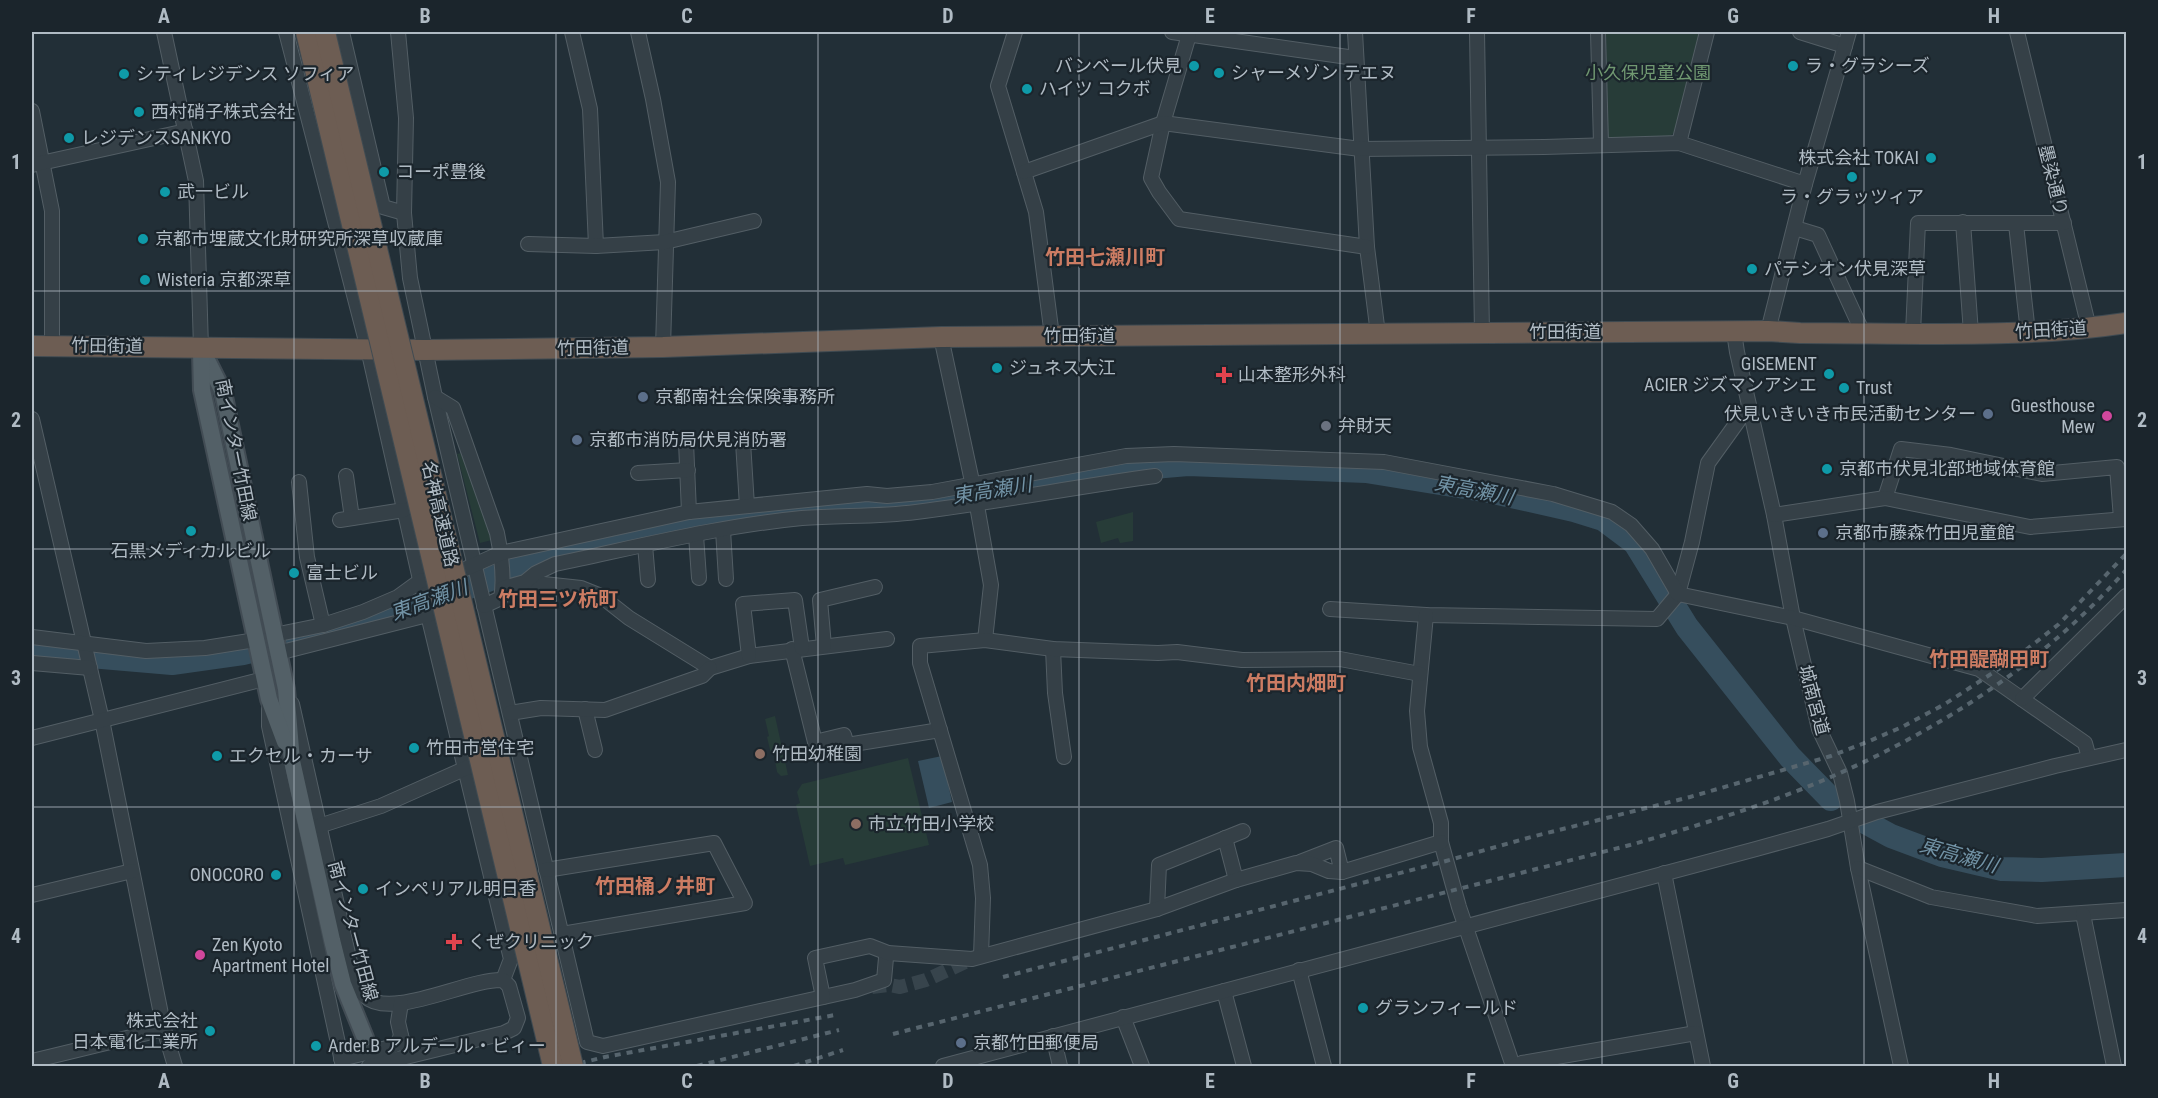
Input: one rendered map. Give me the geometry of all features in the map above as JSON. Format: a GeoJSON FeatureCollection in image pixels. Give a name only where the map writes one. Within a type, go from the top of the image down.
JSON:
{"type":"FeatureCollection","features":[{"type":"Feature","properties":{"kind":"highway","name":"名神高速道路"},"geometry":{"type":"LineString","coordinates":[[306,32],[553,1066]]}},
{"type":"Feature","properties":{"kind":"highway","name":"名神高速道路"},"geometry":{"type":"LineString","coordinates":[[325,32],[573,1066]]}},
{"type":"Feature","properties":{"kind":"highway","name":"竹田街道"},"geometry":{"type":"LineString","coordinates":[[32,345],[425,350],[663,347],[941,337],[1768,331],[2028,333],[2127,323]]}},
{"type":"Feature","properties":{"kind":"main road","name":"南インター竹田線"},"geometry":{"type":"LineString","coordinates":[[201,348],[223,392],[286,689],[292,761]]}},
{"type":"Feature","properties":{"kind":"main road","name":"南インター竹田線"},"geometry":{"type":"LineString","coordinates":[[201,348],[202,390],[264,679],[292,761],[343,984],[365,1038]]}},
{"type":"Feature","properties":{"kind":"street"},"geometry":{"type":"LineString","coordinates":[[164,32],[196,181],[201,348]]}},
{"type":"Feature","properties":{"kind":"street"},"geometry":{"type":"LineString","coordinates":[[286,32],[368,349],[427,612],[511,959],[503,980]]}},
{"type":"Feature","properties":{"kind":"street"},"geometry":{"type":"LineString","coordinates":[[342,32],[383,207],[404,213]]}},
{"type":"Feature","properties":{"kind":"street"},"geometry":{"type":"LineString","coordinates":[[398,32],[406,118],[404,213],[411,278],[435,397],[587,1042],[603,1046],[855,990],[884,980],[888,953]]}},
{"type":"Feature","properties":{"kind":"street"},"geometry":{"type":"LineString","coordinates":[[572,32],[590,109],[596,246]]}},
{"type":"Feature","properties":{"kind":"street"},"geometry":{"type":"LineString","coordinates":[[638,32],[668,182],[663,347]]}},
{"type":"Feature","properties":{"kind":"street"},"geometry":{"type":"LineString","coordinates":[[1015,32],[998,86],[1036,212],[1052,336]]}},
{"type":"Feature","properties":{"kind":"street"},"geometry":{"type":"LineString","coordinates":[[1172,32],[1189,35],[1240,36],[1355,58]]}},
{"type":"Feature","properties":{"kind":"street"},"geometry":{"type":"LineString","coordinates":[[1355,32],[1367,247],[1378,334]]}},
{"type":"Feature","properties":{"kind":"street"},"geometry":{"type":"LineString","coordinates":[[1477,32],[1482,333]]}},
{"type":"Feature","properties":{"kind":"street"},"geometry":{"type":"LineString","coordinates":[[1598,32],[1601,144]]}},
{"type":"Feature","properties":{"kind":"street"},"geometry":{"type":"LineString","coordinates":[[1679,143],[1707,32]]}},
{"type":"Feature","properties":{"kind":"street"},"geometry":{"type":"LineString","coordinates":[[1800,32],[1845,46]]}},
{"type":"Feature","properties":{"kind":"street"},"geometry":{"type":"LineString","coordinates":[[1768,331],[1772,309],[1849,32]]}},
{"type":"Feature","properties":{"kind":"street","name":"墨染通り"},"geometry":{"type":"LineString","coordinates":[[2017,32],[2089,328]]}},
{"type":"Feature","properties":{"kind":"street"},"geometry":{"type":"LineString","coordinates":[[1189,35],[1151,178],[1179,219],[1367,247]]}},
{"type":"Feature","properties":{"kind":"street"},"geometry":{"type":"LineString","coordinates":[[32,111],[37,163],[52,211],[52,346]]}},
{"type":"Feature","properties":{"kind":"street"},"geometry":{"type":"LineString","coordinates":[[1024,172],[1164,123],[1360,149],[1679,143],[1806,184]]}},
{"type":"Feature","properties":{"kind":"street"},"geometry":{"type":"LineString","coordinates":[[37,163],[186,131]]}},
{"type":"Feature","properties":{"kind":"street"},"geometry":{"type":"LineString","coordinates":[[528,244],[596,246],[665,242],[754,221]]}},
{"type":"Feature","properties":{"kind":"street"},"geometry":{"type":"LineString","coordinates":[[1963,222],[1971,333]]}},
{"type":"Feature","properties":{"kind":"street"},"geometry":{"type":"LineString","coordinates":[[1913,333],[1918,223],[2064,223]]}},
{"type":"Feature","properties":{"kind":"street"},"geometry":{"type":"LineString","coordinates":[[2016,224],[2028,333]]}},
{"type":"Feature","properties":{"kind":"street"},"geometry":{"type":"LineString","coordinates":[[1795,228],[1818,235],[1863,333]]}},
{"type":"Feature","properties":{"kind":"street","name":"城南宮道"},"geometry":{"type":"LineString","coordinates":[[1734,332],[1774,515],[1793,618],[1819,729],[1840,773],[1847,801],[1858,868],[1901,1066]]}},
{"type":"Feature","properties":{"kind":"street"},"geometry":{"type":"LineString","coordinates":[[941,337],[975,494],[991,585],[986,640]]}},
{"type":"Feature","properties":{"kind":"street"},"geometry":{"type":"LineString","coordinates":[[276,644],[501,598],[503,586],[497,533],[453,408],[435,397]]}},
{"type":"Feature","properties":{"kind":"street"},"geometry":{"type":"LineString","coordinates":[[1330,609],[1426,615],[1657,619],[1677,596],[1692,542],[1708,463],[1749,406]]}},
{"type":"Feature","properties":{"kind":"street"},"geometry":{"type":"LineString","coordinates":[[32,419],[38,473],[85,645],[164,1029],[175,1066]]}},
{"type":"Feature","properties":{"kind":"street"},"geometry":{"type":"LineString","coordinates":[[686,442],[689,513]]}},
{"type":"Feature","properties":{"kind":"street"},"geometry":{"type":"LineString","coordinates":[[747,506],[743,442],[754,442]]}},
{"type":"Feature","properties":{"kind":"street"},"geometry":{"type":"LineString","coordinates":[[1774,515],[1885,498],[2030,527],[2124,519],[2117,467],[2042,474],[1951,455],[1901,449],[1885,498]]}},
{"type":"Feature","properties":{"kind":"street"},"geometry":{"type":"LineString","coordinates":[[525,582],[536,573],[555,564],[645,545],[801,518],[912,512],[1126,456],[1165,454],[1384,462],[1553,494],[1612,512],[1631,525],[1652,549],[1677,596]]}},
{"type":"Feature","properties":{"kind":"street"},"geometry":{"type":"LineString","coordinates":[[638,473],[688,470]]}},
{"type":"Feature","properties":{"kind":"street"},"geometry":{"type":"LineString","coordinates":[[276,644],[363,612],[475,565],[689,513],[867,494],[887,496],[932,492],[975,494],[1076,486],[1155,476]]}},
{"type":"Feature","properties":{"kind":"street"},"geometry":{"type":"LineString","coordinates":[[299,482],[307,557],[323,625]]}},
{"type":"Feature","properties":{"kind":"street"},"geometry":{"type":"LineString","coordinates":[[352,484],[346,519],[404,510]]}},
{"type":"Feature","properties":{"kind":"street"},"geometry":{"type":"LineString","coordinates":[[624,527],[629,549]]}},
{"type":"Feature","properties":{"kind":"street"},"geometry":{"type":"LineString","coordinates":[[723,530],[726,579]]}},
{"type":"Feature","properties":{"kind":"street"},"geometry":{"type":"LineString","coordinates":[[696,535],[699,578]]}},
{"type":"Feature","properties":{"kind":"street"},"geometry":{"type":"LineString","coordinates":[[645,545],[648,579]]}},
{"type":"Feature","properties":{"kind":"street"},"geometry":{"type":"LineString","coordinates":[[503,586],[525,582],[581,588],[601,596],[629,618],[710,668]]}},
{"type":"Feature","properties":{"kind":"street"},"geometry":{"type":"LineString","coordinates":[[824,646],[820,600],[875,587]]}},
{"type":"Feature","properties":{"kind":"street"},"geometry":{"type":"LineString","coordinates":[[1677,596],[1793,618],[1979,669],[2085,742],[2090,758]]}},
{"type":"Feature","properties":{"kind":"street"},"geometry":{"type":"LineString","coordinates":[[2022,699],[2127,596]]}},
{"type":"Feature","properties":{"kind":"street"},"geometry":{"type":"LineString","coordinates":[[749,656],[743,604],[795,600],[797,649],[815,742],[844,735],[847,745],[940,730]]}},
{"type":"Feature","properties":{"kind":"street"},"geometry":{"type":"LineString","coordinates":[[1426,615],[1417,711],[1420,747],[1442,823],[1441,842],[1466,926],[1514,1066],[1696,1033]]}},
{"type":"Feature","properties":{"kind":"street"},"geometry":{"type":"LineString","coordinates":[[32,637],[146,651],[257,647]]}},
{"type":"Feature","properties":{"kind":"street"},"geometry":{"type":"LineString","coordinates":[[510,713],[541,708],[605,710],[702,676],[710,668],[749,656],[887,639]]}},
{"type":"Feature","properties":{"kind":"street"},"geometry":{"type":"LineString","coordinates":[[976,958],[983,898],[980,865],[920,663],[920,646],[986,640],[1053,649],[1158,653],[1177,651],[1242,660],[1340,659],[1420,674]]}},
{"type":"Feature","properties":{"kind":"street"},"geometry":{"type":"LineString","coordinates":[[1053,649],[1055,693],[1064,757]]}},
{"type":"Feature","properties":{"kind":"street"},"geometry":{"type":"LineString","coordinates":[[32,663],[90,667]]}},
{"type":"Feature","properties":{"kind":"street"},"geometry":{"type":"LineString","coordinates":[[32,738],[264,679]]}},
{"type":"Feature","properties":{"kind":"street"},"geometry":{"type":"LineString","coordinates":[[286,689],[295,713],[349,958],[359,989],[366,998],[387,1005],[482,982],[503,980]]}},
{"type":"Feature","properties":{"kind":"street"},"geometry":{"type":"LineString","coordinates":[[269,699],[269,726],[342,1063],[398,1044],[401,1036]]}},
{"type":"Feature","properties":{"kind":"street"},"geometry":{"type":"LineString","coordinates":[[585,709],[595,750]]}},
{"type":"Feature","properties":{"kind":"street"},"geometry":{"type":"LineString","coordinates":[[319,826],[381,806],[517,745]]}},
{"type":"Feature","properties":{"kind":"street"},"geometry":{"type":"LineString","coordinates":[[943,1066],[1828,830],[1849,821],[2127,750]]}},
{"type":"Feature","properties":{"kind":"street"},"geometry":{"type":"LineString","coordinates":[[1157,909],[1159,865],[1243,831]]}},
{"type":"Feature","properties":{"kind":"street"},"geometry":{"type":"LineString","coordinates":[[1225,838],[1236,880]]}},
{"type":"Feature","properties":{"kind":"street"},"geometry":{"type":"LineString","coordinates":[[1296,863],[1312,864],[1329,871],[1342,872],[1441,842]]}},
{"type":"Feature","properties":{"kind":"street"},"geometry":{"type":"LineString","coordinates":[[546,870],[714,843],[745,903],[562,934]]}},
{"type":"Feature","properties":{"kind":"street"},"geometry":{"type":"LineString","coordinates":[[823,997],[815,958],[870,946],[888,953],[976,958],[1157,909],[1236,880],[1296,863],[1336,848],[1342,872]]}},
{"type":"Feature","properties":{"kind":"street"},"geometry":{"type":"LineString","coordinates":[[1858,868],[1931,897],[2037,916],[2083,915],[2127,910]]}},
{"type":"Feature","properties":{"kind":"street"},"geometry":{"type":"LineString","coordinates":[[32,895],[132,871]]}},
{"type":"Feature","properties":{"kind":"street"},"geometry":{"type":"LineString","coordinates":[[1664,873],[1703,1066]]}},
{"type":"Feature","properties":{"kind":"street"},"geometry":{"type":"LineString","coordinates":[[2083,915],[2114,1066]]}},
{"type":"Feature","properties":{"kind":"street"},"geometry":{"type":"LineString","coordinates":[[1299,970],[1324,1066]]}},
{"type":"Feature","properties":{"kind":"street"},"geometry":{"type":"LineString","coordinates":[[377,1066],[504,1033],[514,1028],[518,1018],[509,986],[503,980]]}},
{"type":"Feature","properties":{"kind":"street"},"geometry":{"type":"LineString","coordinates":[[1224,991],[1244,1066]]}},
{"type":"Feature","properties":{"kind":"street"},"geometry":{"type":"LineString","coordinates":[[401,1003],[398,1022],[406,1057]]}},
{"type":"Feature","properties":{"kind":"street"},"geometry":{"type":"LineString","coordinates":[[518,1018],[578,1003]]}},
{"type":"Feature","properties":{"kind":"street"},"geometry":{"type":"LineString","coordinates":[[1123,1017],[1142,1066]]}},
{"type":"Feature","properties":{"kind":"street"},"geometry":{"type":"LineString","coordinates":[[32,1061],[164,1029]]}},
{"type":"Feature","properties":{"kind":"street"},"geometry":{"type":"LineString","coordinates":[[1053,1036],[1060,1066]]}},
{"type":"Feature","properties":{"kind":"green space","name":"小久保児童公園"},"geometry":{"type":"Polygon","coordinates":[[[1606,32],[1701,32],[1678,130],[1667,138],[1608,138],[1606,32]]]}},
{"type":"Feature","properties":{"kind":"green space"},"geometry":{"type":"Polygon","coordinates":[[[461,453],[484,512],[492,540],[480,543],[457,454],[461,453]]]}},
{"type":"Feature","properties":{"kind":"green space"},"geometry":{"type":"Polygon","coordinates":[[[1133,512],[1133,541],[1120,543],[1118,538],[1101,543],[1096,522],[1133,512]]]}},
{"type":"Feature","properties":{"kind":"green space"},"geometry":{"type":"Polygon","coordinates":[[[775,716],[788,775],[781,776],[777,772],[774,754],[771,754],[767,737],[769,736],[765,719],[775,716]]]}},
{"type":"Feature","properties":{"kind":"green space"},"geometry":{"type":"Polygon","coordinates":[[[908,758],[929,845],[845,865],[843,858],[810,866],[796,805],[800,803],[797,792],[802,784],[908,758]]]}},
{"type":"Feature","properties":{"kind":"water"},"geometry":{"type":"Polygon","coordinates":[[[942,756],[952,802],[929,808],[918,761],[942,756]]]}},
{"type":"Feature","properties":{"kind":"waterway","name":"東高瀬川"},"geometry":{"type":"LineString","coordinates":[[32,651],[172,663],[243,653],[353,627],[410,609],[552,556],[696,527],[844,505],[924,501],[1027,486],[1107,471],[1188,464],[1366,471],[1489,491],[1574,510],[1603,519],[1635,543],[1687,627],[1790,757],[1831,799]]}},
{"type":"Feature","properties":{"kind":"waterway","name":"東高瀬川"},"geometry":{"type":"LineString","coordinates":[[1867,823],[1891,836],[1942,855],[2002,869],[2042,870],[2126,865]]}},
{"type":"Feature","properties":{"kind":"tunnel"},"geometry":{"type":"LineString","coordinates":[[872,987],[889,985],[900,987],[926,980],[972,959]]}},
{"type":"Feature","properties":{"kind":"railway"},"geometry":{"type":"LineString","coordinates":[[1003,977],[1690,797],[1831,756],[1902,727],[1945,704],[2017,657],[2059,624],[2126,554]]}},
{"type":"Feature","properties":{"kind":"railway"},"geometry":{"type":"LineString","coordinates":[[893,1034],[1630,845],[1763,804],[1880,754],[1957,711],[2030,661],[2096,602],[2126,570]]}},
{"type":"Feature","properties":{"kind":"railway"},"geometry":{"type":"LineString","coordinates":[[568,1066],[605,1057],[835,1015]]}},
{"type":"Feature","properties":{"kind":"railway"},"geometry":{"type":"LineString","coordinates":[[697,1066],[839,1030]]}},
{"type":"Feature","properties":{"kind":"railway"},"geometry":{"type":"LineString","coordinates":[[794,1066],[843,1050]]}},
{"type":"Feature","properties":{"kind":"place","name":"バンベール伏見"},"geometry":{"type":"Point","coordinates":[1194,66]}},
{"type":"Feature","properties":{"kind":"place","name":"ラ・グラシーズ"},"geometry":{"type":"Point","coordinates":[1793,66]}},
{"type":"Feature","properties":{"kind":"place","name":"シャーメゾン テエヌ"},"geometry":{"type":"Point","coordinates":[1219,73]}},
{"type":"Feature","properties":{"kind":"place","name":"シティレジデンス ソフィア"},"geometry":{"type":"Point","coordinates":[124,74]}},
{"type":"Feature","properties":{"kind":"place","name":"ハイツ コクボ"},"geometry":{"type":"Point","coordinates":[1027,89]}},
{"type":"Feature","properties":{"kind":"place","name":"西村硝子株式会社"},"geometry":{"type":"Point","coordinates":[139,112]}},
{"type":"Feature","properties":{"kind":"place","name":"レジデンスSANKYO"},"geometry":{"type":"Point","coordinates":[69,138]}},
{"type":"Feature","properties":{"kind":"place","name":"株式会社 TOKAI"},"geometry":{"type":"Point","coordinates":[1931,158]}},
{"type":"Feature","properties":{"kind":"place","name":"コーポ豊後"},"geometry":{"type":"Point","coordinates":[384,172]}},
{"type":"Feature","properties":{"kind":"place","name":"ラ・グラッツィア"},"geometry":{"type":"Point","coordinates":[1852,177]}},
{"type":"Feature","properties":{"kind":"place","name":"武一ビル"},"geometry":{"type":"Point","coordinates":[165,192]}},
{"type":"Feature","properties":{"kind":"place","name":"京都市埋蔵文化財研究所深草収蔵庫"},"geometry":{"type":"Point","coordinates":[143,239]}},
{"type":"Feature","properties":{"kind":"place","name":"パテシオン伏見深草"},"geometry":{"type":"Point","coordinates":[1752,269]}},
{"type":"Feature","properties":{"kind":"place","name":"Wisteria 京都深草"},"geometry":{"type":"Point","coordinates":[145,280]}},
{"type":"Feature","properties":{"kind":"place","name":"ジュネス大江"},"geometry":{"type":"Point","coordinates":[997,368]}},
{"type":"Feature","properties":{"kind":"place","name":"GISEMENT ACIER ジズマンアシエ"},"geometry":{"type":"Point","coordinates":[1829,374]}},
{"type":"Feature","properties":{"kind":"place","name":"山本整形外科"},"geometry":{"type":"Point","coordinates":[1224,375]}},
{"type":"Feature","properties":{"kind":"place","name":"Trust"},"geometry":{"type":"Point","coordinates":[1844,388]}},
{"type":"Feature","properties":{"kind":"place","name":"京都南社会保険事務所"},"geometry":{"type":"Point","coordinates":[643,397]}},
{"type":"Feature","properties":{"kind":"place","name":"伏見いきいき市民活動センター"},"geometry":{"type":"Point","coordinates":[1988,414]}},
{"type":"Feature","properties":{"kind":"place","name":"Guesthouse Mew"},"geometry":{"type":"Point","coordinates":[2107,416]}},
{"type":"Feature","properties":{"kind":"place","name":"弁財天"},"geometry":{"type":"Point","coordinates":[1326,426]}},
{"type":"Feature","properties":{"kind":"place","name":"京都市消防局伏見消防署"},"geometry":{"type":"Point","coordinates":[577,440]}},
{"type":"Feature","properties":{"kind":"place","name":"京都市伏見北部地域体育館"},"geometry":{"type":"Point","coordinates":[1827,469]}},
{"type":"Feature","properties":{"kind":"place","name":"石黒メディカルビル"},"geometry":{"type":"Point","coordinates":[191,531]}},
{"type":"Feature","properties":{"kind":"place","name":"京都市藤森竹田児童館"},"geometry":{"type":"Point","coordinates":[1823,533]}},
{"type":"Feature","properties":{"kind":"place","name":"富士ビル"},"geometry":{"type":"Point","coordinates":[294,573]}},
{"type":"Feature","properties":{"kind":"place","name":"竹田市営住宅"},"geometry":{"type":"Point","coordinates":[414,748]}},
{"type":"Feature","properties":{"kind":"place","name":"竹田幼稚園"},"geometry":{"type":"Point","coordinates":[760,754]}},
{"type":"Feature","properties":{"kind":"place","name":"エクセル・カーサ"},"geometry":{"type":"Point","coordinates":[217,756]}},
{"type":"Feature","properties":{"kind":"place","name":"市立竹田小学校"},"geometry":{"type":"Point","coordinates":[856,824]}},
{"type":"Feature","properties":{"kind":"place","name":"ONOCORO"},"geometry":{"type":"Point","coordinates":[276,875]}},
{"type":"Feature","properties":{"kind":"place","name":"インペリアル明日香"},"geometry":{"type":"Point","coordinates":[363,889]}},
{"type":"Feature","properties":{"kind":"place","name":"くぜクリニック"},"geometry":{"type":"Point","coordinates":[454,942]}},
{"type":"Feature","properties":{"kind":"place","name":"Zen Kyoto Apartment Hotel"},"geometry":{"type":"Point","coordinates":[200,955]}},
{"type":"Feature","properties":{"kind":"place","name":"グランフィールド"},"geometry":{"type":"Point","coordinates":[1363,1008]}},
{"type":"Feature","properties":{"kind":"place","name":"株式会社 日本電化工業所"},"geometry":{"type":"Point","coordinates":[210,1031]}},
{"type":"Feature","properties":{"kind":"place","name":"京都竹田郵便局"},"geometry":{"type":"Point","coordinates":[961,1043]}},
{"type":"Feature","properties":{"kind":"place","name":"Arder.B アルデール・ビィー"},"geometry":{"type":"Point","coordinates":[316,1046]}},
{"type":"Feature","properties":{"kind":"district","name":"竹田七瀬川町"},"geometry":{"type":"Point","coordinates":[1105,257]}},
{"type":"Feature","properties":{"kind":"district","name":"竹田三ツ杭町"},"geometry":{"type":"Point","coordinates":[558,599]}},
{"type":"Feature","properties":{"kind":"district","name":"竹田醍醐田町"},"geometry":{"type":"Point","coordinates":[1989,659]}},
{"type":"Feature","properties":{"kind":"district","name":"竹田内畑町"},"geometry":{"type":"Point","coordinates":[1296,683]}},
{"type":"Feature","properties":{"kind":"district","name":"竹田桶ノ井町"},"geometry":{"type":"Point","coordinates":[655,886]}}]}
